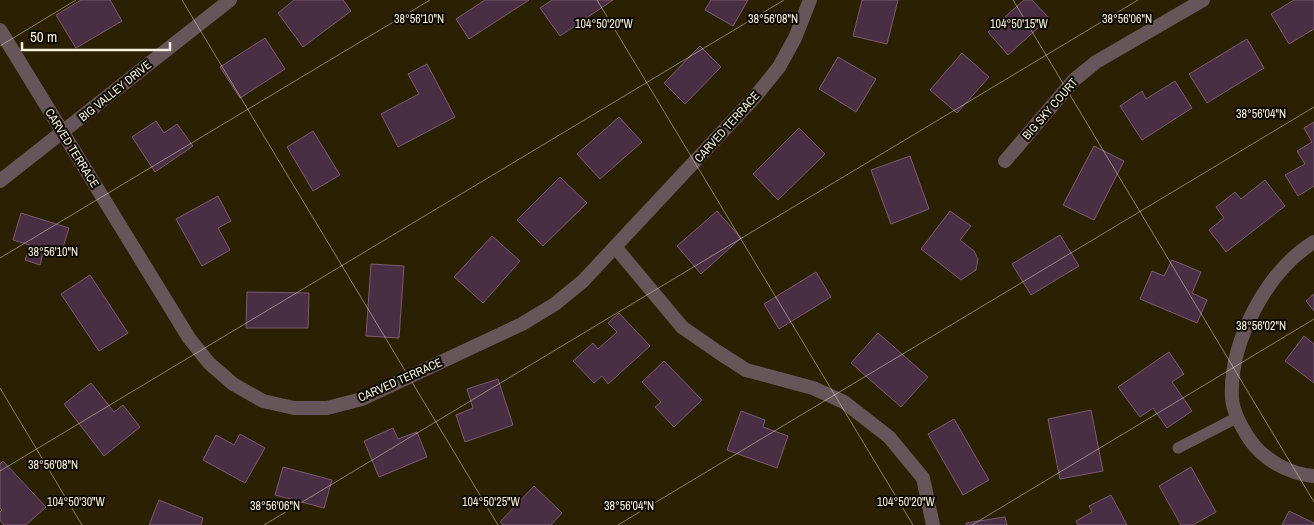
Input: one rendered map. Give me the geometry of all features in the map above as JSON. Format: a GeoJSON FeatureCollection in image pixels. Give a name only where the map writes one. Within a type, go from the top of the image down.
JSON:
{"type":"FeatureCollection","features":[{"type":"Feature","properties":{"kind":"street","name":"BIG VALLEY DRIVE"},"geometry":{"type":"LineString","coordinates":[[0,181],[230,0]]}},
{"type":"Feature","properties":{"kind":"street","name":"CARVED TERRACE"},"geometry":{"type":"LineString","coordinates":[[0,30],[189,338],[209,363],[233,384],[263,401],[294,408],[327,408],[362,398],[511,330],[555,304],[583,281],[616,248],[754,98],[779,67],[795,38],[810,0]]}},
{"type":"Feature","properties":{"kind":"street","name":"BIG SKY COURT"},"geometry":{"type":"LineString","coordinates":[[1006,161],[1074,80],[1096,62],[1203,0]]}},
{"type":"Feature","properties":{"kind":"street"},"geometry":{"type":"LineString","coordinates":[[1309,476],[1276,464],[1258,451],[1240,425],[1232,400],[1233,371],[1240,344],[1263,294],[1288,262],[1314,242]]}},
{"type":"Feature","properties":{"kind":"street"},"geometry":{"type":"LineString","coordinates":[[616,248],[682,328],[746,370],[813,388],[844,402],[889,437],[923,478],[932,525]]}},
{"type":"Feature","properties":{"kind":"lane"},"geometry":{"type":"LineString","coordinates":[[1178,448],[1238,417]]}},
{"type":"Feature","properties":{"kind":"building"},"geometry":{"type":"Polygon","coordinates":[[[81,0],[110,0],[122,21],[76,48],[56,15],[81,0]]]}},
{"type":"Feature","properties":{"kind":"building"},"geometry":{"type":"Polygon","coordinates":[[[294,0],[343,0],[351,11],[303,47],[278,13],[294,0]]]}},
{"type":"Feature","properties":{"kind":"building"},"geometry":{"type":"Polygon","coordinates":[[[485,0],[529,0],[469,39],[456,19],[485,0]]]}},
{"type":"Feature","properties":{"kind":"building"},"geometry":{"type":"Polygon","coordinates":[[[552,0],[613,0],[560,36],[540,8],[552,0]]]}},
{"type":"Feature","properties":{"kind":"building"},"geometry":{"type":"Polygon","coordinates":[[[711,0],[748,0],[733,26],[705,10],[711,0]]]}},
{"type":"Feature","properties":{"kind":"building"},"geometry":{"type":"Polygon","coordinates":[[[862,0],[898,0],[887,44],[853,36],[862,0]]]}},
{"type":"Feature","properties":{"kind":"building"},"geometry":{"type":"Polygon","coordinates":[[[1024,0],[1032,0],[1049,18],[1008,55],[988,32],[1024,0]]]}},
{"type":"Feature","properties":{"kind":"building"},"geometry":{"type":"Polygon","coordinates":[[[1294,0],[1314,0],[1314,29],[1289,44],[1271,14],[1294,0]]]}},
{"type":"Feature","properties":{"kind":"building"},"geometry":{"type":"Polygon","coordinates":[[[265,38],[285,69],[240,98],[220,67],[265,38]]]}},
{"type":"Feature","properties":{"kind":"building"},"geometry":{"type":"Polygon","coordinates":[[[1247,39],[1264,68],[1207,103],[1189,74],[1247,39]]]}},
{"type":"Feature","properties":{"kind":"building"},"geometry":{"type":"Polygon","coordinates":[[[700,46],[721,67],[685,104],[664,83],[700,46]]]}},
{"type":"Feature","properties":{"kind":"building"},"geometry":{"type":"Polygon","coordinates":[[[962,53],[989,77],[957,113],[930,90],[962,53]]]}},
{"type":"Feature","properties":{"kind":"building"},"geometry":{"type":"Polygon","coordinates":[[[838,57],[876,79],[856,112],[819,89],[838,57]]]}},
{"type":"Feature","properties":{"kind":"building"},"geometry":{"type":"Polygon","coordinates":[[[427,64],[455,117],[398,147],[381,114],[419,94],[408,74],[427,64]]]}},
{"type":"Feature","properties":{"kind":"building"},"geometry":{"type":"Polygon","coordinates":[[[1175,81],[1192,108],[1142,140],[1120,106],[1142,91],[1146,99],[1175,81]]]}},
{"type":"Feature","properties":{"kind":"building"},"geometry":{"type":"Polygon","coordinates":[[[619,117],[642,142],[600,179],[577,154],[619,117]]]}},
{"type":"Feature","properties":{"kind":"building"},"geometry":{"type":"Polygon","coordinates":[[[156,121],[164,133],[177,124],[193,146],[155,172],[132,137],[156,121]]]}},
{"type":"Feature","properties":{"kind":"building"},"geometry":{"type":"Polygon","coordinates":[[[1314,122],[1314,186],[1298,196],[1285,175],[1305,164],[1297,151],[1312,142],[1304,128],[1314,122]]]}},
{"type":"Feature","properties":{"kind":"building"},"geometry":{"type":"Polygon","coordinates":[[[799,128],[825,154],[778,200],[753,174],[799,128]]]}},
{"type":"Feature","properties":{"kind":"building"},"geometry":{"type":"Polygon","coordinates":[[[313,131],[340,175],[313,191],[287,147],[313,131]]]}},
{"type":"Feature","properties":{"kind":"building"},"geometry":{"type":"Polygon","coordinates":[[[1094,146],[1124,161],[1094,220],[1063,205],[1094,146]]]}},
{"type":"Feature","properties":{"kind":"building"},"geometry":{"type":"Polygon","coordinates":[[[910,156],[929,209],[891,224],[871,170],[910,156]]]}},
{"type":"Feature","properties":{"kind":"building"},"geometry":{"type":"Polygon","coordinates":[[[560,177],[587,203],[543,246],[517,220],[560,177]]]}},
{"type":"Feature","properties":{"kind":"building"},"geometry":{"type":"Polygon","coordinates":[[[1265,180],[1285,206],[1226,252],[1209,230],[1224,218],[1216,207],[1235,192],[1241,199],[1265,180]]]}},
{"type":"Feature","properties":{"kind":"building"},"geometry":{"type":"Polygon","coordinates":[[[218,196],[231,221],[218,228],[230,250],[202,266],[176,219],[218,196]]]}},
{"type":"Feature","properties":{"kind":"building"},"geometry":{"type":"Polygon","coordinates":[[[717,211],[741,238],[701,274],[677,246],[717,211]]]}},
{"type":"Feature","properties":{"kind":"building"},"geometry":{"type":"Polygon","coordinates":[[[950,211],[971,226],[960,240],[974,251],[978,259],[976,270],[961,280],[921,249],[950,211]]]}},
{"type":"Feature","properties":{"kind":"building"},"geometry":{"type":"Polygon","coordinates":[[[21,213],[69,228],[61,254],[44,249],[40,265],[25,260],[30,245],[13,240],[21,213]]]}},
{"type":"Feature","properties":{"kind":"building"},"geometry":{"type":"Polygon","coordinates":[[[1060,235],[1079,266],[1031,295],[1012,264],[1060,235]]]}},
{"type":"Feature","properties":{"kind":"building"},"geometry":{"type":"Polygon","coordinates":[[[492,236],[520,261],[483,303],[454,277],[492,236]]]}},
{"type":"Feature","properties":{"kind":"building"},"geometry":{"type":"Polygon","coordinates":[[[1172,260],[1201,272],[1192,293],[1207,300],[1197,323],[1140,299],[1152,271],[1164,276],[1172,260]]]}},
{"type":"Feature","properties":{"kind":"building"},"geometry":{"type":"Polygon","coordinates":[[[371,264],[404,266],[399,338],[366,336],[371,264]]]}},
{"type":"Feature","properties":{"kind":"building"},"geometry":{"type":"Polygon","coordinates":[[[816,272],[831,297],[779,329],[764,304],[816,272]]]}},
{"type":"Feature","properties":{"kind":"building"},"geometry":{"type":"Polygon","coordinates":[[[90,275],[128,333],[99,351],[61,294],[90,275]]]}},
{"type":"Feature","properties":{"kind":"building"},"geometry":{"type":"Polygon","coordinates":[[[247,292],[309,293],[308,328],[246,328],[247,292]]]}},
{"type":"Feature","properties":{"kind":"building"},"geometry":{"type":"Polygon","coordinates":[[[1314,294],[1314,311],[1306,301],[1314,294]]]}},
{"type":"Feature","properties":{"kind":"building"},"geometry":{"type":"Polygon","coordinates":[[[619,313],[650,346],[608,384],[602,376],[594,383],[573,361],[593,343],[598,349],[617,332],[608,323],[619,313]]]}},
{"type":"Feature","properties":{"kind":"building"},"geometry":{"type":"Polygon","coordinates":[[[878,333],[928,377],[901,407],[851,363],[878,333]]]}},
{"type":"Feature","properties":{"kind":"building"},"geometry":{"type":"Polygon","coordinates":[[[1304,336],[1314,344],[1314,383],[1285,361],[1304,336]]]}},
{"type":"Feature","properties":{"kind":"building"},"geometry":{"type":"Polygon","coordinates":[[[1169,352],[1184,374],[1172,382],[1192,411],[1167,428],[1153,408],[1140,417],[1118,387],[1169,352]]]}},
{"type":"Feature","properties":{"kind":"building"},"geometry":{"type":"Polygon","coordinates":[[[664,361],[702,400],[674,427],[655,407],[661,402],[642,382],[664,361]]]}},
{"type":"Feature","properties":{"kind":"building"},"geometry":{"type":"Polygon","coordinates":[[[498,379],[513,425],[465,442],[456,415],[473,408],[467,389],[498,379]]]}},
{"type":"Feature","properties":{"kind":"building"},"geometry":{"type":"Polygon","coordinates":[[[91,383],[114,412],[123,405],[140,427],[104,456],[64,404],[91,383]]]}},
{"type":"Feature","properties":{"kind":"building"},"geometry":{"type":"Polygon","coordinates":[[[1091,410],[1103,471],[1060,479],[1048,419],[1091,410]]]}},
{"type":"Feature","properties":{"kind":"building"},"geometry":{"type":"Polygon","coordinates":[[[741,411],[765,420],[763,427],[788,436],[777,468],[727,450],[741,411]]]}},
{"type":"Feature","properties":{"kind":"building"},"geometry":{"type":"Polygon","coordinates":[[[954,419],[989,480],[963,495],[928,434],[954,419]]]}},
{"type":"Feature","properties":{"kind":"building"},"geometry":{"type":"Polygon","coordinates":[[[393,428],[398,439],[417,432],[427,457],[379,477],[364,441],[393,428]]]}},
{"type":"Feature","properties":{"kind":"building"},"geometry":{"type":"Polygon","coordinates":[[[240,434],[265,448],[245,483],[203,460],[216,435],[234,445],[240,434]]]}},
{"type":"Feature","properties":{"kind":"building"},"geometry":{"type":"Polygon","coordinates":[[[3,461],[46,507],[26,525],[4,525],[0,520],[0,512],[2,510],[0,508],[0,464],[3,461]]]}},
{"type":"Feature","properties":{"kind":"building"},"geometry":{"type":"Polygon","coordinates":[[[283,467],[332,480],[324,508],[275,495],[283,467]]]}},
{"type":"Feature","properties":{"kind":"building"},"geometry":{"type":"Polygon","coordinates":[[[1191,467],[1216,512],[1193,525],[1181,525],[1159,486],[1191,467]]]}},
{"type":"Feature","properties":{"kind":"building"},"geometry":{"type":"Polygon","coordinates":[[[534,486],[562,513],[551,525],[503,525],[500,522],[534,486]]]}},
{"type":"Feature","properties":{"kind":"building"},"geometry":{"type":"Polygon","coordinates":[[[1111,495],[1127,525],[1078,525],[1076,521],[1092,512],[1089,506],[1111,495]]]}},
{"type":"Feature","properties":{"kind":"building"},"geometry":{"type":"Polygon","coordinates":[[[159,500],[203,518],[201,525],[149,525],[159,500]]]}},
{"type":"Feature","properties":{"kind":"building"},"geometry":{"type":"Polygon","coordinates":[[[1289,511],[1314,523],[1314,525],[1282,525],[1289,511]]]}},
{"type":"Feature","properties":{"kind":"building"},"geometry":{"type":"Polygon","coordinates":[[[1005,517],[1007,525],[966,525],[966,523],[1005,517]]]}}]}
